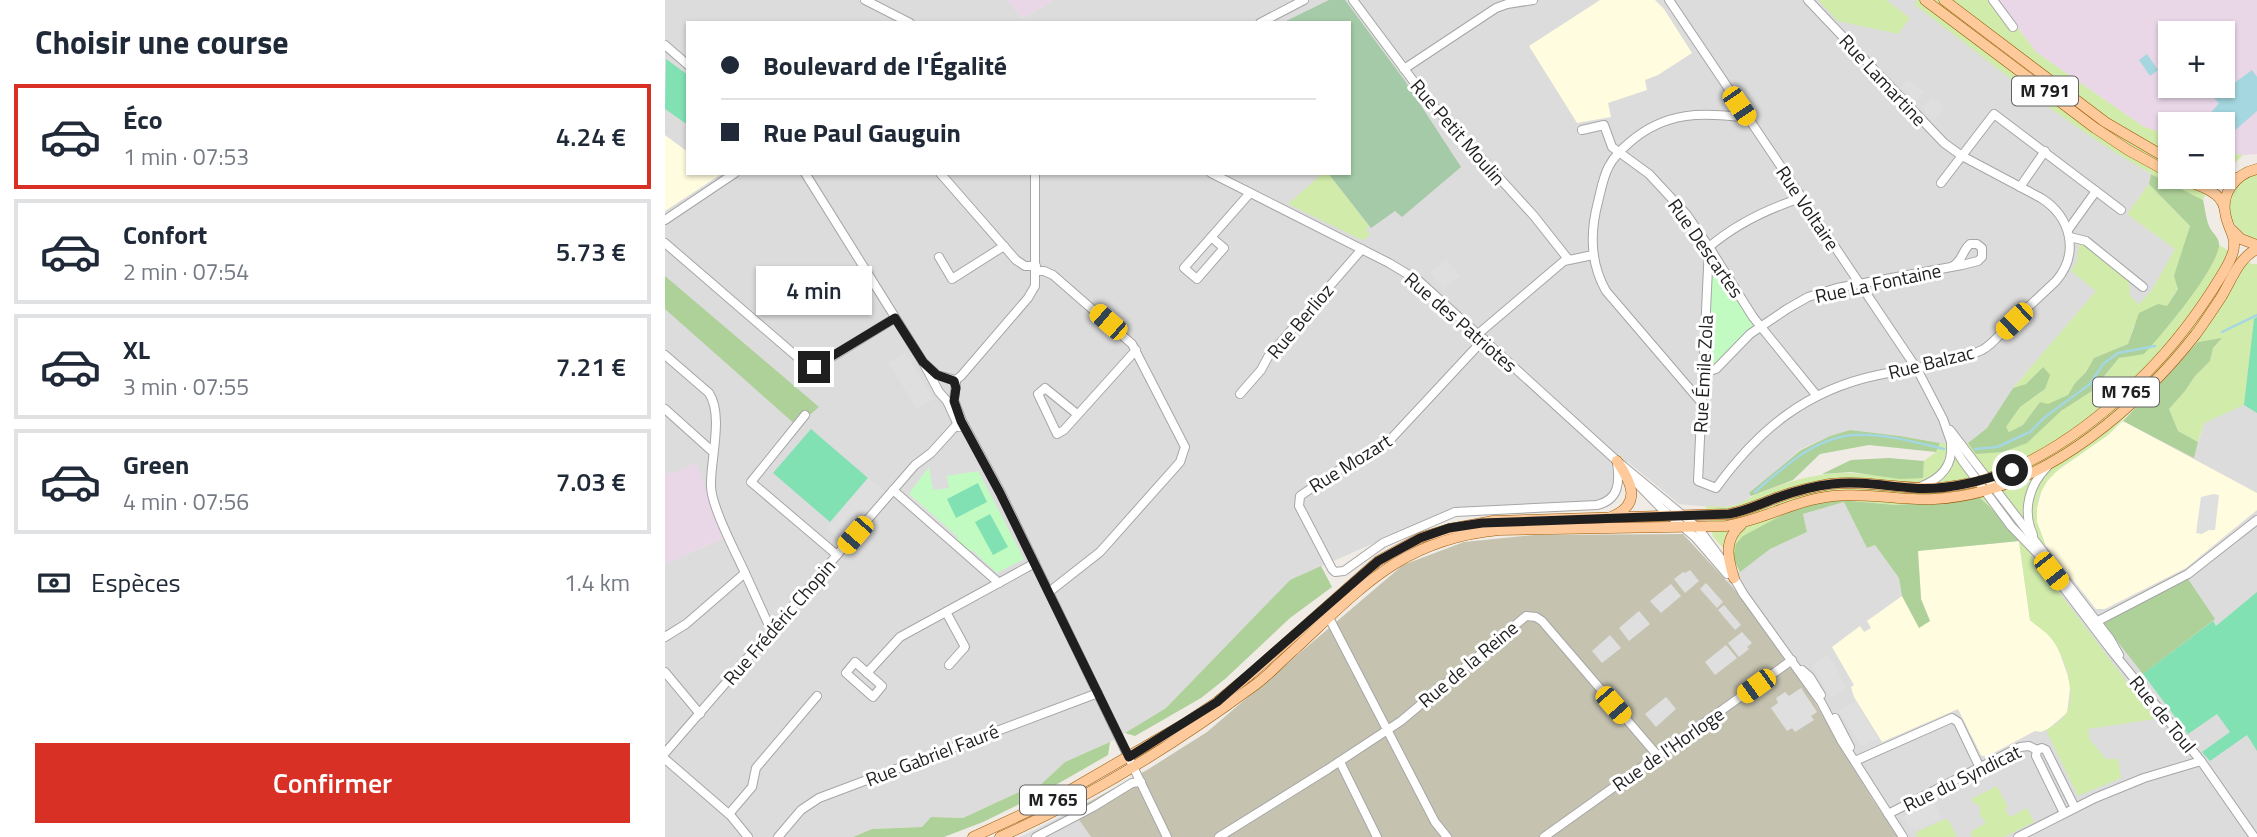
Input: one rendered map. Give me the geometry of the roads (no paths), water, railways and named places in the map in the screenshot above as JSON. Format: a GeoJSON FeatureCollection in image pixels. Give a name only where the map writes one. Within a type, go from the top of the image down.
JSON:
{"type":"FeatureCollection","features":[{"type":"Feature","properties":{"kind":"main road","name":"M 791"},"geometry":{"type":"LineString","coordinates":[[1925,0],[2109,138],[2158,166]]}},
{"type":"Feature","properties":{"kind":"main road","name":"M 791"},"geometry":{"type":"LineString","coordinates":[[1944,0],[2092,113],[2158,154]]}},
{"type":"Feature","properties":{"kind":"main road"},"geometry":{"type":"LineString","coordinates":[[2225,209],[2228,192],[2238,178],[2257,169]]}},
{"type":"Feature","properties":{"kind":"main road"},"geometry":{"type":"LineString","coordinates":[[2205,189],[2223,200],[2232,230],[2241,239],[2257,247]]}},
{"type":"Feature","properties":{"kind":"main road","name":"M 765"},"geometry":{"type":"LineString","coordinates":[[1000,837],[1047,815],[1131,761],[1217,702],[1395,562],[1427,546],[1483,531],[1685,522],[1736,513],[1789,493],[1834,484],[1864,483],[1941,488],[1983,480],[2029,462],[2099,416],[2148,371],[2192,320],[2224,271],[2234,249],[2232,230]]}},
{"type":"Feature","properties":{"kind":"main road","name":"M 765"},"geometry":{"type":"LineString","coordinates":[[973,837],[1042,806],[1201,724],[1254,686],[1378,561],[1407,544],[1435,533],[1465,525],[1493,522],[1607,518],[1670,517],[1698,528],[1726,526],[1745,523],[1788,506],[1824,497],[1859,494],[1931,499],[1991,490],[2031,473],[2057,459],[2110,421],[2154,382],[2196,334],[2243,260],[2257,247]]}},
{"type":"Feature","properties":{"kind":"main road"},"geometry":{"type":"LineString","coordinates":[[1607,518],[1624,509],[1632,494],[1630,481],[1617,461]]}},
{"type":"Feature","properties":{"kind":"main road"},"geometry":{"type":"LineString","coordinates":[[1734,578],[1728,559],[1729,543],[1734,532],[1745,523]]}},
{"type":"Feature","properties":{"kind":"street"},"geometry":{"type":"LineString","coordinates":[[865,0],[906,21]]}},
{"type":"Feature","properties":{"kind":"street"},"geometry":{"type":"LineString","coordinates":[[1264,21],[1304,0]]}},
{"type":"Feature","properties":{"kind":"street","name":"Rue Petit Moulin"},"geometry":{"type":"LineString","coordinates":[[1353,0],[1430,102],[1534,216],[1568,259]]}},
{"type":"Feature","properties":{"kind":"street"},"geometry":{"type":"LineString","coordinates":[[1404,69],[1499,6],[1533,0]]}},
{"type":"Feature","properties":{"kind":"street","name":"Rue Voltaire"},"geometry":{"type":"LineString","coordinates":[[1669,0],[1917,369],[1943,419],[1983,480]]}},
{"type":"Feature","properties":{"kind":"street","name":"Rue Lamartine"},"geometry":{"type":"LineString","coordinates":[[1808,0],[1937,137],[1962,156]]}},
{"type":"Feature","properties":{"kind":"street"},"geometry":{"type":"LineString","coordinates":[[1993,0],[2013,27]]}},
{"type":"Feature","properties":{"kind":"street"},"geometry":{"type":"LineString","coordinates":[[665,45],[686,63]]}},
{"type":"Feature","properties":{"kind":"street"},"geometry":{"type":"LineString","coordinates":[[1701,402],[1606,291],[1593,255],[1595,213],[1607,169],[1619,152],[1646,130],[1679,117],[1707,113],[1747,118]]}},
{"type":"Feature","properties":{"kind":"street"},"geometry":{"type":"LineString","coordinates":[[1941,183],[1994,114],[2121,210]]}},
{"type":"Feature","properties":{"kind":"street","name":"Rue Descartes"},"geometry":{"type":"LineString","coordinates":[[1582,130],[1604,125],[1609,144],[1641,168],[1670,195],[1709,247],[1751,318],[1817,396]]}},
{"type":"Feature","properties":{"kind":"street"},"geometry":{"type":"LineString","coordinates":[[2019,187],[2045,151]]}},
{"type":"Feature","properties":{"kind":"street"},"geometry":{"type":"LineString","coordinates":[[1962,156],[2052,205],[2069,234],[2086,241],[2143,287]]}},
{"type":"Feature","properties":{"kind":"street"},"geometry":{"type":"LineString","coordinates":[[665,220],[732,175]]}},
{"type":"Feature","properties":{"kind":"street"},"geometry":{"type":"LineString","coordinates":[[807,175],[997,486],[1167,837]]}},
{"type":"Feature","properties":{"kind":"street"},"geometry":{"type":"LineString","coordinates":[[942,175],[1020,263],[1053,275],[1126,338],[1136,350],[1184,443],[1183,458],[1100,552],[1049,592]]}},
{"type":"Feature","properties":{"kind":"street"},"geometry":{"type":"LineString","coordinates":[[940,392],[939,381],[950,379],[1028,298],[1035,286],[1035,175]]}},
{"type":"Feature","properties":{"kind":"street","name":"Rue des Patriotes"},"geometry":{"type":"LineString","coordinates":[[1215,175],[1417,279],[1685,522],[1744,595],[1825,706],[1841,740],[1903,837]]}},
{"type":"Feature","properties":{"kind":"street"},"geometry":{"type":"LineString","coordinates":[[2069,234],[2096,191]]}},
{"type":"Feature","properties":{"kind":"street"},"geometry":{"type":"LineString","coordinates":[[1211,237],[1224,248],[1197,279],[1184,268],[1211,237],[1250,193]]}},
{"type":"Feature","properties":{"kind":"street"},"geometry":{"type":"LineString","coordinates":[[1709,247],[1746,221],[1801,198]]}},
{"type":"Feature","properties":{"kind":"street","name":"Rue Balzac"},"geometry":{"type":"LineString","coordinates":[[1716,488],[1763,433],[1817,396],[1867,377],[1917,369],[1988,346],[2061,275],[2070,257],[2069,234]]}},
{"type":"Feature","properties":{"kind":"street"},"geometry":{"type":"LineString","coordinates":[[665,243],[810,368],[895,318]]}},
{"type":"Feature","properties":{"kind":"street"},"geometry":{"type":"LineString","coordinates":[[939,257],[952,279],[1004,246]]}},
{"type":"Feature","properties":{"kind":"street","name":"Rue Émile Zola"},"geometry":{"type":"LineString","coordinates":[[1709,247],[1698,481],[1716,488]]}},
{"type":"Feature","properties":{"kind":"street","name":"Rue Berlioz"},"geometry":{"type":"LineString","coordinates":[[1240,394],[1261,370],[1268,357],[1361,249]]}},
{"type":"Feature","properties":{"kind":"street"},"geometry":{"type":"LineString","coordinates":[[1481,337],[1568,259],[1593,255]]}},
{"type":"Feature","properties":{"kind":"street","name":"Rue La Fontaine"},"geometry":{"type":"LineString","coordinates":[[1703,373],[1716,369],[1749,333],[1808,297],[1859,283],[1953,266]]}},
{"type":"Feature","properties":{"kind":"street","name":"Rue Mozart"},"geometry":{"type":"LineString","coordinates":[[1481,337],[1389,441],[1300,496],[1299,506],[1332,569],[1335,572],[1344,571],[1383,543],[1455,512],[1588,505]]}},
{"type":"Feature","properties":{"kind":"street"},"geometry":{"type":"LineString","coordinates":[[1077,414],[1045,388],[1038,394],[1057,434],[1064,430],[1136,350]]}},
{"type":"Feature","properties":{"kind":"street"},"geometry":{"type":"LineString","coordinates":[[665,356],[712,396],[716,416],[711,492],[771,630]]}},
{"type":"Feature","properties":{"kind":"street"},"geometry":{"type":"LineString","coordinates":[[923,362],[937,375],[950,379],[956,387],[955,404],[959,422]]}},
{"type":"Feature","properties":{"kind":"street"},"geometry":{"type":"LineString","coordinates":[[940,392],[950,396],[955,392]]}},
{"type":"Feature","properties":{"kind":"street"},"geometry":{"type":"LineString","coordinates":[[666,413],[713,452]]}},
{"type":"Feature","properties":{"kind":"street"},"geometry":{"type":"LineString","coordinates":[[805,415],[751,482],[837,555]]}},
{"type":"Feature","properties":{"kind":"street","name":"Rue Voltaire"},"geometry":{"type":"LineString","coordinates":[[1943,419],[1951,442],[1991,490]]}},
{"type":"Feature","properties":{"kind":"street","name":"Rue Frédéric Chopin"},"geometry":{"type":"LineString","coordinates":[[665,753],[893,491],[959,422]]}},
{"type":"Feature","properties":{"kind":"street"},"geometry":{"type":"LineString","coordinates":[[1913,488],[1932,482],[1947,468],[1951,458],[1951,442]]}},
{"type":"Feature","properties":{"kind":"street","name":"Rue de Toul"},"geometry":{"type":"LineString","coordinates":[[2039,547],[2030,528],[2028,504],[2038,478],[2057,459]]}},
{"type":"Feature","properties":{"kind":"street"},"geometry":{"type":"LineString","coordinates":[[1588,505],[1605,503],[1615,494],[1619,480],[1617,461]]}},
{"type":"Feature","properties":{"kind":"street","name":"Rue des Patriotes"},"geometry":{"type":"LineString","coordinates":[[1617,461],[1640,489],[1670,517]]}},
{"type":"Feature","properties":{"kind":"street","name":"Rue de Toul"},"geometry":{"type":"LineString","coordinates":[[1991,490],[2039,547],[2126,667],[2201,761],[2255,835]]}},
{"type":"Feature","properties":{"kind":"street","name":"Rue de Toul"},"geometry":{"type":"LineString","coordinates":[[1991,490],[2021,538],[2039,555],[2094,623]]}},
{"type":"Feature","properties":{"kind":"street"},"geometry":{"type":"LineString","coordinates":[[893,491],[999,583]]}},
{"type":"Feature","properties":{"kind":"street"},"geometry":{"type":"LineString","coordinates":[[1588,505],[1607,518]]}},
{"type":"Feature","properties":{"kind":"street"},"geometry":{"type":"LineString","coordinates":[[2094,623],[2185,576],[2257,520]]}},
{"type":"Feature","properties":{"kind":"street","name":"Rue des Patriotes"},"geometry":{"type":"LineString","coordinates":[[1698,528],[1744,595]]}},
{"type":"Feature","properties":{"kind":"street"},"geometry":{"type":"LineString","coordinates":[[867,673],[896,639],[1035,563]]}},
{"type":"Feature","properties":{"kind":"street"},"geometry":{"type":"LineString","coordinates":[[665,637],[686,624],[745,573]]}},
{"type":"Feature","properties":{"kind":"street"},"geometry":{"type":"LineString","coordinates":[[946,612],[965,647],[949,665]]}},
{"type":"Feature","properties":{"kind":"street"},"geometry":{"type":"LineString","coordinates":[[1327,613],[1435,822],[1447,837]]}},
{"type":"Feature","properties":{"kind":"street","name":"Rue de la Reine"},"geometry":{"type":"LineString","coordinates":[[1388,730],[1522,618],[1531,616],[1542,621],[1658,756]]}},
{"type":"Feature","properties":{"kind":"street","name":"Rue de l'Horloge"},"geometry":{"type":"LineString","coordinates":[[1544,837],[1792,660]]}},
{"type":"Feature","properties":{"kind":"street"},"geometry":{"type":"LineString","coordinates":[[855,662],[867,673],[882,686],[873,697],[846,673],[855,662]]}},
{"type":"Feature","properties":{"kind":"street"},"geometry":{"type":"LineString","coordinates":[[665,672],[700,714]]}},
{"type":"Feature","properties":{"kind":"street","name":"Rue Gabriel Fauré"},"geometry":{"type":"LineString","coordinates":[[778,837],[801,810],[819,798],[1098,693]]}},
{"type":"Feature","properties":{"kind":"street"},"geometry":{"type":"LineString","coordinates":[[729,814],[752,787],[756,768],[817,696]]}},
{"type":"Feature","properties":{"kind":"street"},"geometry":{"type":"LineString","coordinates":[[1856,761],[1952,718],[1958,722],[1980,768]]}},
{"type":"Feature","properties":{"kind":"street"},"geometry":{"type":"LineString","coordinates":[[1219,837],[1388,730]]}},
{"type":"Feature","properties":{"kind":"street","name":"Rue du Syndicat"},"geometry":{"type":"LineString","coordinates":[[1888,814],[2021,747],[2029,746],[2037,750]]}},
{"type":"Feature","properties":{"kind":"street"},"geometry":{"type":"LineString","coordinates":[[2064,813],[2036,756],[2037,750],[2046,750],[2075,808]]}},
{"type":"Feature","properties":{"kind":"street"},"geometry":{"type":"LineString","coordinates":[[665,759],[729,814],[748,837]]}},
{"type":"Feature","properties":{"kind":"street"},"geometry":{"type":"LineString","coordinates":[[2018,837],[2064,813],[2139,780],[2201,761]]}},
{"type":"Feature","properties":{"kind":"street"},"geometry":{"type":"LineString","coordinates":[[1340,762],[1377,837]]}},
{"type":"Feature","properties":{"kind":"street"},"geometry":{"type":"LineString","coordinates":[[1036,837],[1132,783],[1141,782]]}},
{"type":"Feature","properties":{"kind":"water"},"geometry":{"type":"Polygon","coordinates":[[[2147,54],[2158,70],[2150,76],[2139,60],[2147,54]]]}},
{"type":"Feature","properties":{"kind":"water"},"geometry":{"type":"Polygon","coordinates":[[[2252,70],[2257,77],[2257,111],[2235,130],[2235,112],[2211,112],[2219,103],[2214,98],[2235,98],[2235,83],[2252,70]]]}},
{"type":"Feature","properties":{"kind":"waterway"},"geometry":{"type":"LineString","coordinates":[[2222,332],[2257,315]]}},
{"type":"Feature","properties":{"kind":"waterway"},"geometry":{"type":"LineString","coordinates":[[1975,449],[1997,447],[2030,432],[2045,417],[2090,384],[2103,364],[2118,353],[2155,346]]}},
{"type":"Feature","properties":{"kind":"waterway"},"geometry":{"type":"LineString","coordinates":[[1755,492],[1776,473],[1812,448],[1839,437],[1875,435],[1944,449]]}}]}
